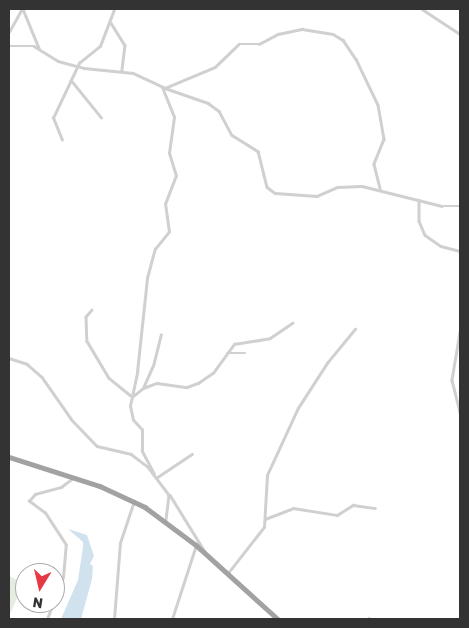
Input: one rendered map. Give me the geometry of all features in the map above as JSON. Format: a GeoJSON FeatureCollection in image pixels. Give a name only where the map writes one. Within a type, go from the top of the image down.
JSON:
{"type":"FeatureCollection","features":[{"type":"Feature","properties":{"kind":"highway"},"geometry":{"type":"LineString","coordinates":[[9,457],[74,477],[134,501],[166,521],[206,553],[278,619]]}},
{"type":"Feature","properties":{"kind":"street"},"geometry":{"type":"LineString","coordinates":[[9,32],[23,9]]}},
{"type":"Feature","properties":{"kind":"street"},"geometry":{"type":"LineString","coordinates":[[23,9],[40,48]]}},
{"type":"Feature","properties":{"kind":"street"},"geometry":{"type":"LineString","coordinates":[[62,140],[53,118],[77,67],[100,46],[114,9]]}},
{"type":"Feature","properties":{"kind":"street"},"geometry":{"type":"LineString","coordinates":[[422,9],[460,34]]}},
{"type":"Feature","properties":{"kind":"street"},"geometry":{"type":"LineString","coordinates":[[110,21],[125,45],[122,71]]}},
{"type":"Feature","properties":{"kind":"street"},"geometry":{"type":"LineString","coordinates":[[164,88],[215,67],[239,44],[259,44],[278,34],[302,29],[333,34],[343,40],[356,58],[378,105],[384,139],[374,164],[380,188]]}},
{"type":"Feature","properties":{"kind":"street"},"geometry":{"type":"LineString","coordinates":[[9,46],[26,45],[40,48],[58,61],[77,67],[122,71],[142,76],[164,88],[216,107],[232,135],[258,152],[269,190],[282,194],[317,196],[345,186],[380,188],[419,200],[446,206],[460,206]]}},
{"type":"Feature","properties":{"kind":"street"},"geometry":{"type":"LineString","coordinates":[[71,80],[101,117]]}},
{"type":"Feature","properties":{"kind":"street"},"geometry":{"type":"LineString","coordinates":[[164,88],[174,120],[169,153],[176,176],[165,204],[169,232],[157,246],[147,278],[137,372],[131,396],[130,414],[142,430],[142,452],[156,478],[170,495],[206,553]]}},
{"type":"Feature","properties":{"kind":"street"},"geometry":{"type":"LineString","coordinates":[[419,200],[419,221],[425,235],[441,246],[460,251]]}},
{"type":"Feature","properties":{"kind":"street"},"geometry":{"type":"LineString","coordinates":[[92,310],[86,317],[87,341],[109,378],[131,396]]}},
{"type":"Feature","properties":{"kind":"street"},"geometry":{"type":"LineString","coordinates":[[131,396],[142,388],[157,383],[187,387],[198,383],[213,373],[227,353],[239,341],[270,338],[292,323]]}},
{"type":"Feature","properties":{"kind":"street"},"geometry":{"type":"LineString","coordinates":[[228,573],[261,532],[265,519],[267,475],[312,384],[355,329]]}},
{"type":"Feature","properties":{"kind":"street"},"geometry":{"type":"LineString","coordinates":[[460,332],[452,380],[460,413]]}},
{"type":"Feature","properties":{"kind":"street"},"geometry":{"type":"LineString","coordinates":[[142,388],[156,357],[161,335]]}},
{"type":"Feature","properties":{"kind":"street"},"geometry":{"type":"LineString","coordinates":[[227,353],[245,353]]}},
{"type":"Feature","properties":{"kind":"street"},"geometry":{"type":"LineString","coordinates":[[9,358],[27,364],[42,377],[72,420],[97,446],[131,454],[154,474]]}},
{"type":"Feature","properties":{"kind":"street"},"geometry":{"type":"LineString","coordinates":[[156,478],[192,454]]}},
{"type":"Feature","properties":{"kind":"street"},"geometry":{"type":"LineString","coordinates":[[66,475],[66,483]]}},
{"type":"Feature","properties":{"kind":"street"},"geometry":{"type":"LineString","coordinates":[[64,563],[66,545],[45,513],[29,501],[35,494],[66,483],[74,477]]}},
{"type":"Feature","properties":{"kind":"street"},"geometry":{"type":"LineString","coordinates":[[166,521],[170,495]]}},
{"type":"Feature","properties":{"kind":"street"},"geometry":{"type":"LineString","coordinates":[[114,619],[120,543],[134,501]]}},
{"type":"Feature","properties":{"kind":"street"},"geometry":{"type":"LineString","coordinates":[[265,519],[295,508],[337,515],[354,505],[375,508]]}},
{"type":"Feature","properties":{"kind":"street"},"geometry":{"type":"LineString","coordinates":[[172,619],[196,545]]}},
{"type":"Feature","properties":{"kind":"shaded area"},"geometry":{"type":"Polygon","coordinates":[[[9,576],[15,579],[15,603],[9,616],[9,576]]]}},
{"type":"Feature","properties":{"kind":"water"},"geometry":{"type":"Polygon","coordinates":[[[68,529],[87,535],[94,556],[90,564],[93,566],[92,579],[81,619],[61,619],[78,580],[83,542],[68,529]]]}}]}
